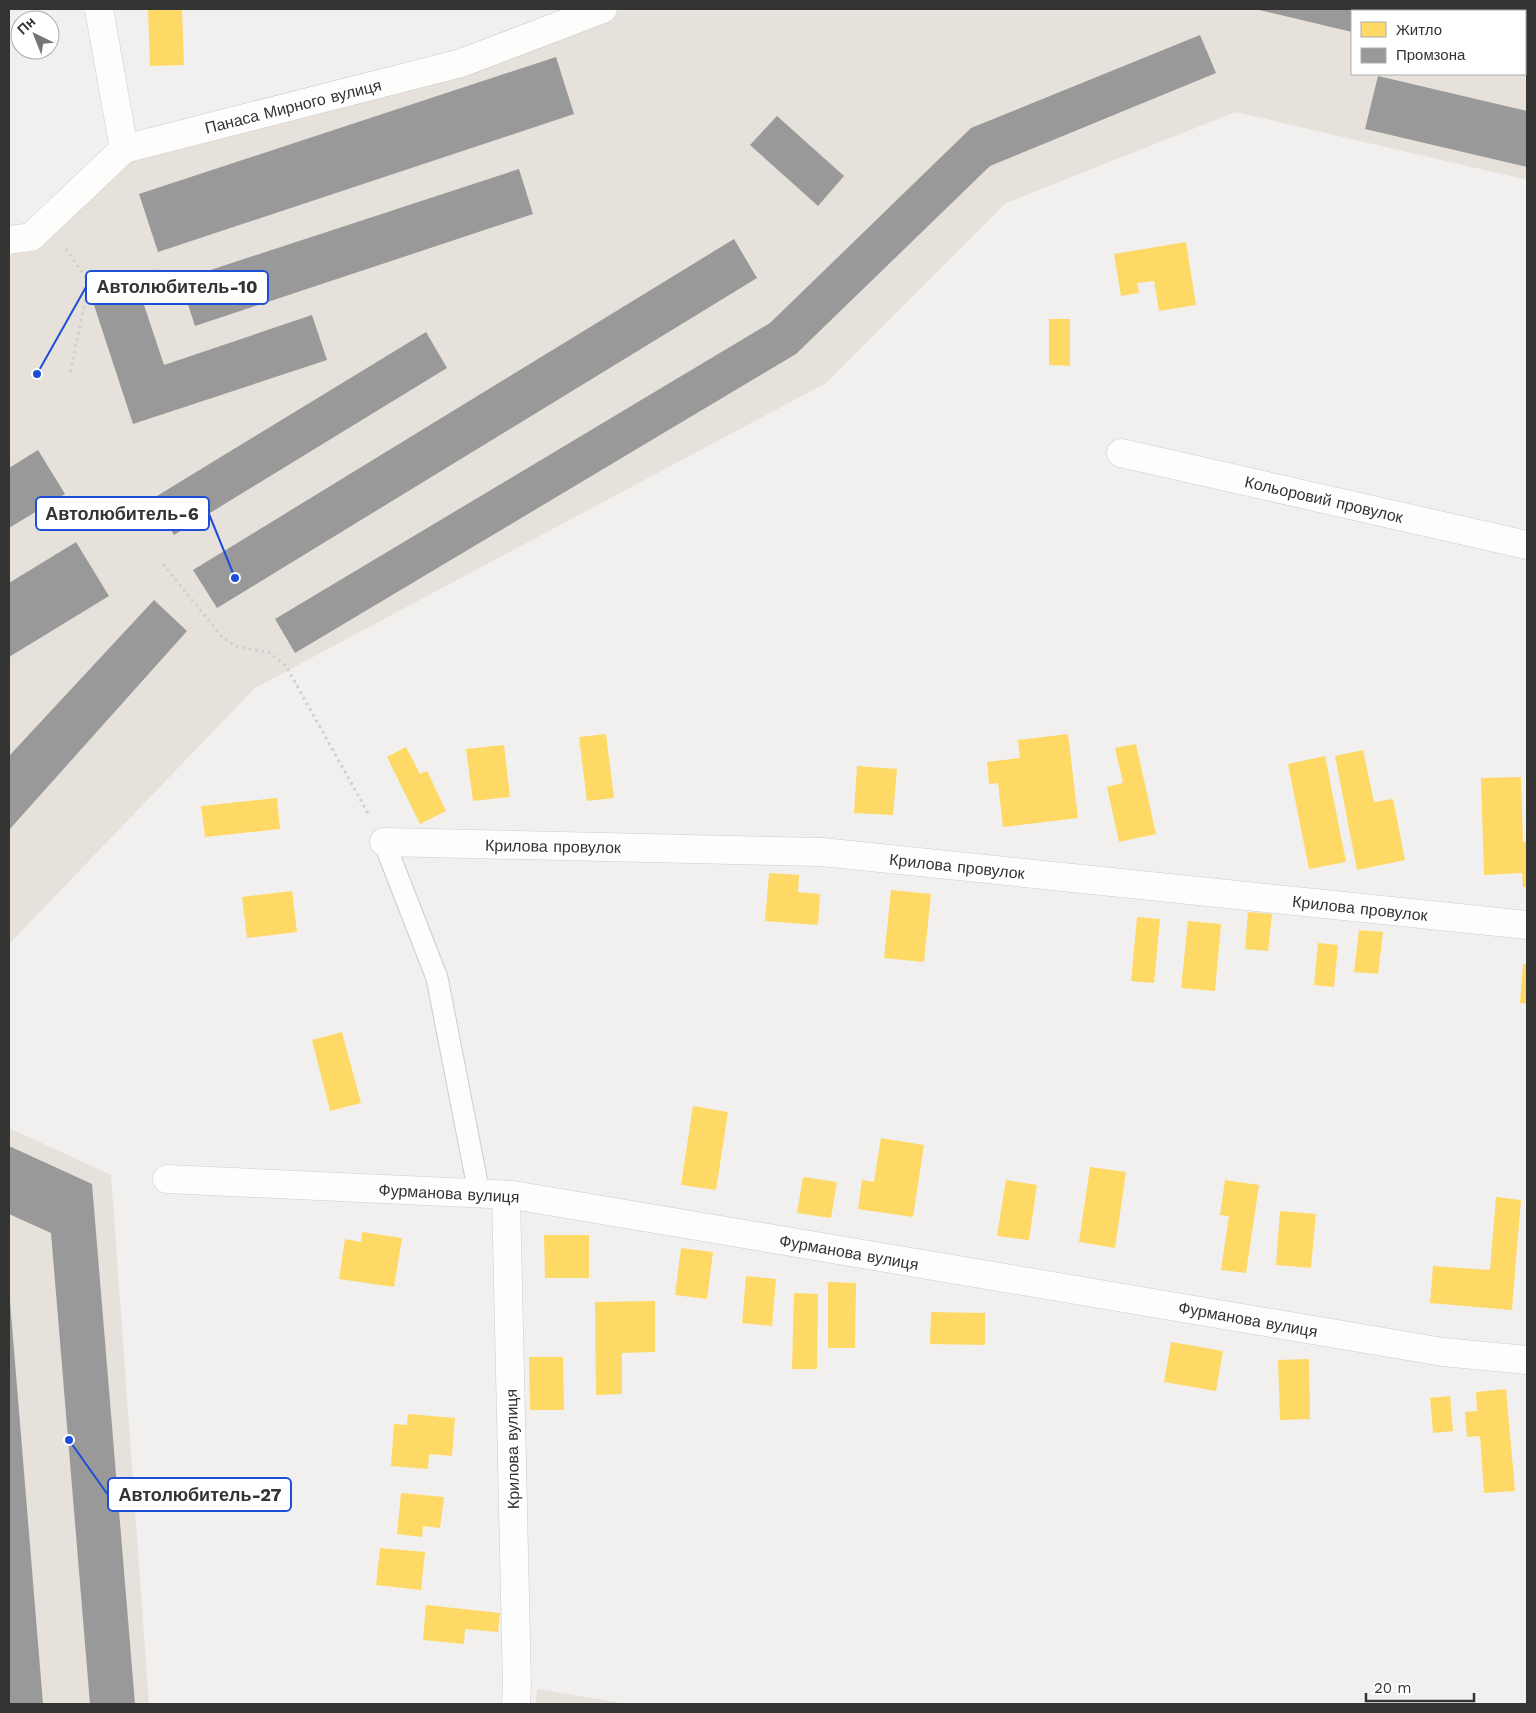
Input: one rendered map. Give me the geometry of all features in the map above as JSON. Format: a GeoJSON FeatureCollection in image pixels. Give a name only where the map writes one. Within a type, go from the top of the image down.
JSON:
{"type":"FeatureCollection","features":[{"type":"Feature","properties":{"kind":"street"},"geometry":{"type":"LineString","coordinates":[[99,9],[124,149]]}},
{"type":"Feature","properties":{"kind":"street","name":"Панаса Мирного вулиця"},"geometry":{"type":"LineString","coordinates":[[9,240],[31,238],[124,149],[462,63],[603,9]]}},
{"type":"Feature","properties":{"kind":"street","name":"Кольоровий провулок"},"geometry":{"type":"LineString","coordinates":[[1121,453],[1527,545]]}},
{"type":"Feature","properties":{"kind":"street","name":"Крилова провулок"},"geometry":{"type":"LineString","coordinates":[[384,842],[822,852],[1527,925]]}},
{"type":"Feature","properties":{"kind":"street","name":"Фурманова вулиця"},"geometry":{"type":"LineString","coordinates":[[167,1179],[506,1195],[1443,1352],[1527,1360]]}},
{"type":"Feature","properties":{"kind":"street","name":"Крилова вулиця"},"geometry":{"type":"LineString","coordinates":[[506,1195],[516,1704]]}},
{"type":"Feature","properties":{"kind":"lane"},"geometry":{"type":"LineString","coordinates":[[384,842],[437,978],[479,1194]]}},
{"type":"Feature","properties":{"kind":"path"},"geometry":{"type":"LineString","coordinates":[[47,222],[89,282],[70,374]]}},
{"type":"Feature","properties":{"kind":"path"},"geometry":{"type":"LineString","coordinates":[[89,282],[157,270]]}},
{"type":"Feature","properties":{"kind":"path"},"geometry":{"type":"LineString","coordinates":[[163,564],[222,637],[236,646],[270,653],[286,666],[384,842]]}},
{"type":"Feature","properties":{"kind":"shaded area"},"geometry":{"type":"Polygon","coordinates":[[[603,9],[1527,9],[1527,180],[1236,112],[1006,203],[826,383],[255,688],[9,944],[9,257],[124,149],[603,9]]]}},
{"type":"Feature","properties":{"kind":"shaded area"},"geometry":{"type":"Polygon","coordinates":[[[9,1128],[111,1175],[149,1704],[9,1704],[9,1128]]]}},
{"type":"Feature","properties":{"kind":"shaded area"},"geometry":{"type":"Polygon","coordinates":[[[537,1689],[627,1704],[536,1704],[537,1689]]]}},
{"type":"Feature","properties":{"kind":"building: Житло"},"geometry":{"type":"Polygon","coordinates":[[[148,9],[182,9],[184,65],[150,66],[148,9]]]}},
{"type":"Feature","properties":{"kind":"building: Житло"},"geometry":{"type":"Polygon","coordinates":[[[1186,242],[1196,305],[1159,311],[1154,281],[1137,283],[1139,293],[1121,296],[1114,254],[1186,242]]]}},
{"type":"Feature","properties":{"kind":"building: Житло"},"geometry":{"type":"Polygon","coordinates":[[[1049,319],[1070,319],[1070,366],[1049,365],[1049,319]]]}},
{"type":"Feature","properties":{"kind":"building: Житло"},"geometry":{"type":"Polygon","coordinates":[[[606,734],[614,798],[587,801],[579,737],[606,734]]]}},
{"type":"Feature","properties":{"kind":"building: Житло"},"geometry":{"type":"Polygon","coordinates":[[[1068,734],[1078,818],[1003,827],[998,783],[989,784],[987,762],[1020,758],[1018,740],[1068,734]]]}},
{"type":"Feature","properties":{"kind":"building: Житло"},"geometry":{"type":"Polygon","coordinates":[[[1136,744],[1156,834],[1119,842],[1107,787],[1123,783],[1115,748],[1136,744]]]}},
{"type":"Feature","properties":{"kind":"building: Житло"},"geometry":{"type":"Polygon","coordinates":[[[504,745],[510,797],[473,801],[466,749],[504,745]]]}},
{"type":"Feature","properties":{"kind":"building: Житло"},"geometry":{"type":"Polygon","coordinates":[[[406,747],[420,774],[427,771],[446,811],[420,824],[387,757],[406,747]]]}},
{"type":"Feature","properties":{"kind":"building: Житло"},"geometry":{"type":"Polygon","coordinates":[[[1363,750],[1374,802],[1393,799],[1405,860],[1357,870],[1335,756],[1363,750]]]}},
{"type":"Feature","properties":{"kind":"building: Житло"},"geometry":{"type":"Polygon","coordinates":[[[1325,756],[1346,862],[1309,869],[1288,764],[1325,756]]]}},
{"type":"Feature","properties":{"kind":"building: Житло"},"geometry":{"type":"Polygon","coordinates":[[[857,766],[897,769],[893,815],[854,813],[857,766]]]}},
{"type":"Feature","properties":{"kind":"building: Житло"},"geometry":{"type":"Polygon","coordinates":[[[1521,777],[1523,842],[1527,842],[1527,887],[1523,887],[1522,873],[1484,875],[1481,778],[1521,777]]]}},
{"type":"Feature","properties":{"kind":"building: Житло"},"geometry":{"type":"Polygon","coordinates":[[[277,798],[280,829],[205,837],[201,806],[277,798]]]}},
{"type":"Feature","properties":{"kind":"building: Житло"},"geometry":{"type":"Polygon","coordinates":[[[769,873],[799,875],[798,892],[820,894],[818,925],[765,921],[769,873]]]}},
{"type":"Feature","properties":{"kind":"building: Житло"},"geometry":{"type":"Polygon","coordinates":[[[891,890],[931,894],[924,962],[884,958],[891,890]]]}},
{"type":"Feature","properties":{"kind":"building: Житло"},"geometry":{"type":"Polygon","coordinates":[[[292,891],[297,932],[247,938],[242,897],[292,891]]]}},
{"type":"Feature","properties":{"kind":"building: Житло"},"geometry":{"type":"Polygon","coordinates":[[[1248,912],[1272,914],[1268,951],[1245,949],[1248,912]]]}},
{"type":"Feature","properties":{"kind":"building: Житло"},"geometry":{"type":"Polygon","coordinates":[[[1137,917],[1160,919],[1154,983],[1131,981],[1137,917]]]}},
{"type":"Feature","properties":{"kind":"building: Житло"},"geometry":{"type":"Polygon","coordinates":[[[1188,921],[1221,924],[1215,991],[1181,988],[1188,921]]]}},
{"type":"Feature","properties":{"kind":"building: Житло"},"geometry":{"type":"Polygon","coordinates":[[[1359,930],[1383,932],[1378,974],[1354,972],[1359,930]]]}},
{"type":"Feature","properties":{"kind":"building: Житло"},"geometry":{"type":"Polygon","coordinates":[[[1318,943],[1338,945],[1334,987],[1314,985],[1318,943]]]}},
{"type":"Feature","properties":{"kind":"building: Житло"},"geometry":{"type":"Polygon","coordinates":[[[1523,964],[1527,964],[1527,1004],[1520,1003],[1523,964]]]}},
{"type":"Feature","properties":{"kind":"building: Житло"},"geometry":{"type":"Polygon","coordinates":[[[342,1032],[361,1103],[330,1111],[312,1040],[342,1032]]]}},
{"type":"Feature","properties":{"kind":"building: Житло"},"geometry":{"type":"Polygon","coordinates":[[[693,1106],[728,1112],[716,1190],[681,1185],[693,1106]]]}},
{"type":"Feature","properties":{"kind":"building: Житло"},"geometry":{"type":"Polygon","coordinates":[[[881,1138],[924,1145],[913,1217],[858,1209],[862,1180],[874,1182],[881,1138]]]}},
{"type":"Feature","properties":{"kind":"building: Житло"},"geometry":{"type":"Polygon","coordinates":[[[1090,1167],[1126,1172],[1115,1248],[1079,1242],[1090,1167]]]}},
{"type":"Feature","properties":{"kind":"building: Житло"},"geometry":{"type":"Polygon","coordinates":[[[803,1177],[837,1182],[831,1218],[797,1213],[803,1177]]]}},
{"type":"Feature","properties":{"kind":"building: Житло"},"geometry":{"type":"Polygon","coordinates":[[[1006,1180],[1037,1185],[1029,1240],[997,1236],[1006,1180]]]}},
{"type":"Feature","properties":{"kind":"building: Житло"},"geometry":{"type":"Polygon","coordinates":[[[1225,1180],[1259,1185],[1246,1273],[1221,1270],[1229,1216],[1220,1215],[1225,1180]]]}},
{"type":"Feature","properties":{"kind":"building: Житло"},"geometry":{"type":"Polygon","coordinates":[[[1496,1197],[1521,1200],[1512,1310],[1430,1303],[1433,1266],[1490,1270],[1496,1197]]]}},
{"type":"Feature","properties":{"kind":"building: Житло"},"geometry":{"type":"Polygon","coordinates":[[[1280,1211],[1316,1214],[1311,1268],[1276,1265],[1280,1211]]]}},
{"type":"Feature","properties":{"kind":"building: Житло"},"geometry":{"type":"Polygon","coordinates":[[[362,1232],[402,1238],[394,1287],[339,1279],[345,1239],[361,1242],[362,1232]]]}},
{"type":"Feature","properties":{"kind":"building: Житло"},"geometry":{"type":"Polygon","coordinates":[[[544,1235],[589,1235],[589,1278],[545,1278],[544,1235]]]}},
{"type":"Feature","properties":{"kind":"building: Житло"},"geometry":{"type":"Polygon","coordinates":[[[681,1248],[713,1252],[707,1299],[675,1295],[681,1248]]]}},
{"type":"Feature","properties":{"kind":"building: Житло"},"geometry":{"type":"Polygon","coordinates":[[[746,1276],[776,1279],[772,1326],[742,1323],[746,1276]]]}},
{"type":"Feature","properties":{"kind":"building: Житло"},"geometry":{"type":"Polygon","coordinates":[[[828,1282],[856,1283],[855,1348],[828,1348],[828,1282]]]}},
{"type":"Feature","properties":{"kind":"building: Житло"},"geometry":{"type":"Polygon","coordinates":[[[794,1293],[818,1294],[817,1369],[792,1369],[794,1293]]]}},
{"type":"Feature","properties":{"kind":"building: Житло"},"geometry":{"type":"Polygon","coordinates":[[[655,1301],[655,1352],[622,1353],[622,1394],[596,1395],[595,1302],[655,1301]]]}},
{"type":"Feature","properties":{"kind":"building: Житло"},"geometry":{"type":"Polygon","coordinates":[[[931,1312],[985,1313],[985,1345],[930,1344],[931,1312]]]}},
{"type":"Feature","properties":{"kind":"building: Житло"},"geometry":{"type":"Polygon","coordinates":[[[1171,1342],[1223,1351],[1216,1391],[1164,1382],[1171,1342]]]}},
{"type":"Feature","properties":{"kind":"building: Житло"},"geometry":{"type":"Polygon","coordinates":[[[529,1357],[563,1357],[564,1410],[530,1410],[529,1357]]]}},
{"type":"Feature","properties":{"kind":"building: Житло"},"geometry":{"type":"Polygon","coordinates":[[[1309,1359],[1310,1419],[1280,1420],[1278,1360],[1309,1359]]]}},
{"type":"Feature","properties":{"kind":"building: Житло"},"geometry":{"type":"Polygon","coordinates":[[[1506,1389],[1515,1491],[1484,1493],[1480,1436],[1467,1437],[1465,1412],[1477,1411],[1476,1392],[1506,1389]]]}},
{"type":"Feature","properties":{"kind":"building: Житло"},"geometry":{"type":"Polygon","coordinates":[[[1450,1396],[1453,1431],[1433,1433],[1430,1398],[1450,1396]]]}},
{"type":"Feature","properties":{"kind":"building: Житло"},"geometry":{"type":"Polygon","coordinates":[[[408,1414],[455,1418],[452,1456],[429,1454],[428,1469],[391,1466],[394,1424],[407,1425],[408,1414]]]}},
{"type":"Feature","properties":{"kind":"building: Житло"},"geometry":{"type":"Polygon","coordinates":[[[401,1493],[444,1497],[440,1528],[423,1526],[422,1537],[397,1534],[401,1493]]]}},
{"type":"Feature","properties":{"kind":"building: Житло"},"geometry":{"type":"Polygon","coordinates":[[[380,1548],[425,1552],[421,1590],[376,1585],[380,1548]]]}},
{"type":"Feature","properties":{"kind":"building: Житло"},"geometry":{"type":"Polygon","coordinates":[[[426,1605],[500,1613],[498,1632],[465,1629],[464,1644],[423,1640],[426,1605]]]}},
{"type":"Feature","properties":{"kind":"building: Промзона"},"geometry":{"type":"Polygon","coordinates":[[[1255,9],[1497,10],[1351,10],[1351,32],[1255,9]]]}},
{"type":"Feature","properties":{"kind":"building: Промзона"},"geometry":{"type":"Polygon","coordinates":[[[1526,16],[1527,17],[1526,73],[1526,16]]]}},
{"type":"Feature","properties":{"kind":"building: Промзона"},"geometry":{"type":"Polygon","coordinates":[[[1200,35],[1216,73],[990,166],[796,354],[295,653],[275,619],[770,323],[971,128],[1200,35]]]}},
{"type":"Feature","properties":{"kind":"building: Промзона"},"geometry":{"type":"Polygon","coordinates":[[[556,57],[574,114],[158,252],[139,194],[556,57]]]}},
{"type":"Feature","properties":{"kind":"building: Промзона"},"geometry":{"type":"Polygon","coordinates":[[[1378,76],[1527,111],[1527,167],[1365,129],[1378,76]]]}},
{"type":"Feature","properties":{"kind":"building: Промзона"},"geometry":{"type":"Polygon","coordinates":[[[777,116],[844,176],[818,206],[750,145],[777,116]]]}},
{"type":"Feature","properties":{"kind":"building: Промзона"},"geometry":{"type":"Polygon","coordinates":[[[519,169],[533,214],[195,326],[180,280],[519,169]]]}},
{"type":"Feature","properties":{"kind":"building: Промзона"},"geometry":{"type":"Polygon","coordinates":[[[734,239],[757,278],[217,608],[193,570],[734,239]]]}},
{"type":"Feature","properties":{"kind":"building: Промзона"},"geometry":{"type":"Polygon","coordinates":[[[137,284],[164,365],[312,315],[327,360],[133,424],[92,299],[137,284]]]}},
{"type":"Feature","properties":{"kind":"building: Промзона"},"geometry":{"type":"Polygon","coordinates":[[[426,332],[447,368],[174,535],[152,499],[426,332]]]}},
{"type":"Feature","properties":{"kind":"building: Промзона"},"geometry":{"type":"Polygon","coordinates":[[[38,450],[65,494],[9,528],[9,468],[38,450]]]}},
{"type":"Feature","properties":{"kind":"building: Промзона"},"geometry":{"type":"Polygon","coordinates":[[[76,542],[109,596],[9,657],[9,583],[76,542]]]}},
{"type":"Feature","properties":{"kind":"building: Промзона"},"geometry":{"type":"Polygon","coordinates":[[[154,600],[187,631],[9,830],[9,756],[154,600]]]}},
{"type":"Feature","properties":{"kind":"building: Промзона"},"geometry":{"type":"Polygon","coordinates":[[[9,1146],[92,1184],[135,1704],[90,1704],[51,1233],[9,1214],[9,1146]]]}},
{"type":"Feature","properties":{"kind":"building: Промзона"},"geometry":{"type":"Polygon","coordinates":[[[10,1301],[43,1704],[9,1704],[10,1301]]]}},
{"type":"Feature","properties":{"kind":"place","name":"Автолюбитель-10"},"geometry":{"type":"Point","coordinates":[37,374]}},
{"type":"Feature","properties":{"kind":"place","name":"Автолюбитель-6"},"geometry":{"type":"Point","coordinates":[235,578]}},
{"type":"Feature","properties":{"kind":"place","name":"Автолюбитель-27"},"geometry":{"type":"Point","coordinates":[69,1440]}}]}
